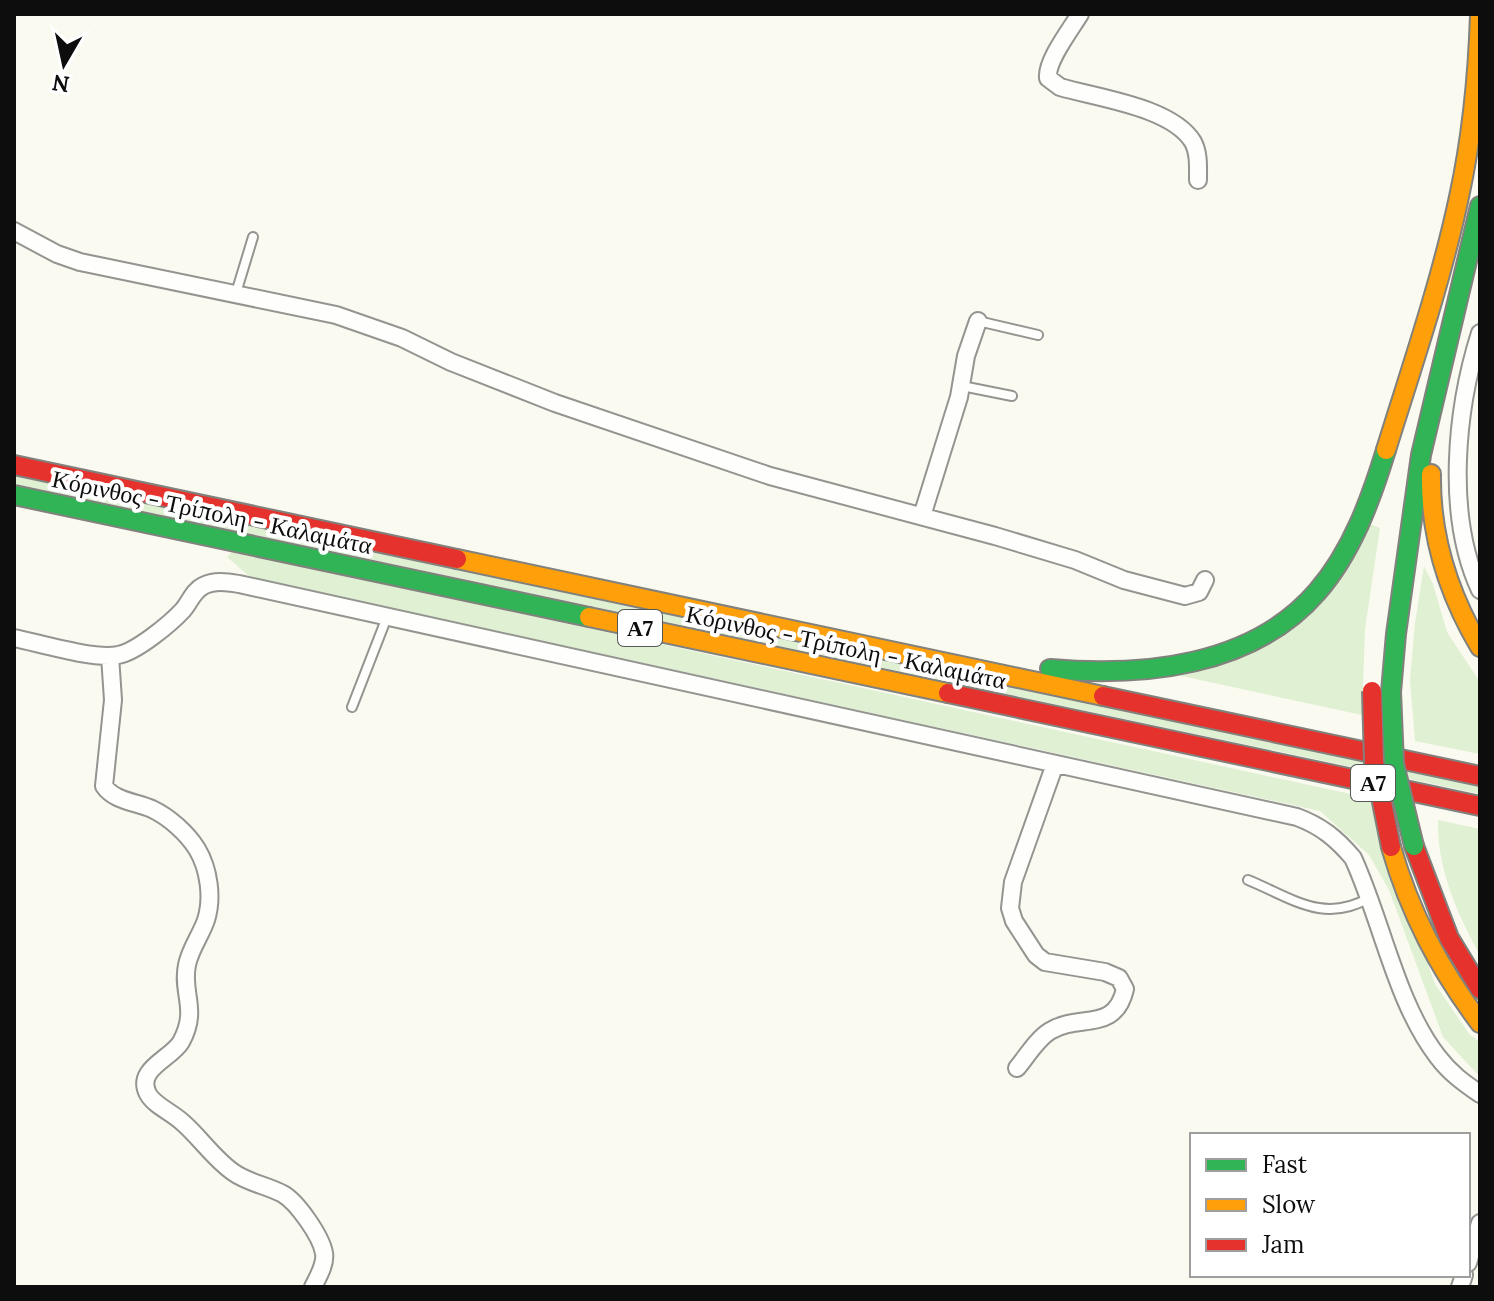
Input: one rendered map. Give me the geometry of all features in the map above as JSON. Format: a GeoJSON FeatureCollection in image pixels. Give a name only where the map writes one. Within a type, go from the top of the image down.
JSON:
{"type":"FeatureCollection","features":[{"type":"Feature","properties":{"kind":"highway"},"geometry":{"type":"LineString","coordinates":[[898,652],[1086,672],[1189,662],[1235,649],[1259,637],[1304,604],[1321,587],[1352,539],[1371,494],[1434,293],[1459,192],[1478,65],[1480,15]]}},
{"type":"Feature","properties":{"kind":"highway"},"geometry":{"type":"LineString","coordinates":[[1480,206],[1421,455],[1396,634],[1378,680],[1414,846],[1438,915],[1467,973],[1480,989]]}},
{"type":"Feature","properties":{"kind":"highway"},"geometry":{"type":"LineString","coordinates":[[1434,293],[1430,332],[1405,452],[1378,680],[1374,762],[1405,898],[1440,968],[1480,1023]]}},
{"type":"Feature","properties":{"kind":"highway"},"geometry":{"type":"LineString","coordinates":[[1448,337],[1444,390],[1433,438],[1431,474],[1435,535],[1447,582],[1467,627],[1480,647]]}},
{"type":"Feature","properties":{"kind":"highway","name":"Κόρινθος - Τρίπολη - Καλαμάτα"},"geometry":{"type":"LineString","coordinates":[[14,465],[1480,776]]}},
{"type":"Feature","properties":{"kind":"highway","name":"Κόρινθος - Τρίπολη - Καλαμάτα"},"geometry":{"type":"LineString","coordinates":[[14,495],[1480,806]]}},
{"type":"Feature","properties":{"kind":"street"},"geometry":{"type":"LineString","coordinates":[[1080,14],[1054,57],[1047,72],[1048,78],[1060,87],[1175,123],[1187,134],[1196,149],[1198,180]]}},
{"type":"Feature","properties":{"kind":"street"},"geometry":{"type":"LineString","coordinates":[[14,231],[57,254],[80,262],[310,308],[362,322],[451,362],[656,439],[770,476],[1061,556],[1124,580],[1185,596],[1198,594],[1205,580]]}},
{"type":"Feature","properties":{"kind":"street"},"geometry":{"type":"LineString","coordinates":[[922,516],[978,321]]}},
{"type":"Feature","properties":{"kind":"street"},"geometry":{"type":"LineString","coordinates":[[1480,333],[1459,430],[1459,470],[1468,555],[1480,590]]}},
{"type":"Feature","properties":{"kind":"street"},"geometry":{"type":"LineString","coordinates":[[14,638],[110,656],[132,650],[178,615],[196,591],[205,585],[217,582],[239,584],[1274,810],[1315,823],[1336,838],[1353,858],[1418,1023],[1437,1056],[1457,1078],[1480,1094]]}},
{"type":"Feature","properties":{"kind":"street"},"geometry":{"type":"LineString","coordinates":[[110,656],[112,710],[104,786],[115,796],[154,810],[176,825],[196,849],[207,872],[209,896],[207,918],[187,965],[191,1007],[188,1024],[180,1045],[149,1071],[145,1085],[149,1097],[180,1120],[229,1170],[242,1179],[294,1201],[319,1239],[324,1254],[313,1287]]}},
{"type":"Feature","properties":{"kind":"street"},"geometry":{"type":"LineString","coordinates":[[1017,1068],[1051,1030],[1103,1018],[1115,1012],[1122,1002],[1125,989],[1119,978],[1105,972],[1045,962],[1036,955],[1014,921],[1010,908],[1013,882],[1055,764]]}},
{"type":"Feature","properties":{"kind":"street"},"geometry":{"type":"LineString","coordinates":[[1470,1256],[1480,1223]]}},
{"type":"Feature","properties":{"kind":"lane"},"geometry":{"type":"LineString","coordinates":[[236,293],[253,237]]}},
{"type":"Feature","properties":{"kind":"lane"},"geometry":{"type":"LineString","coordinates":[[978,321],[1038,335]]}},
{"type":"Feature","properties":{"kind":"lane"},"geometry":{"type":"LineString","coordinates":[[961,386],[1012,396]]}},
{"type":"Feature","properties":{"kind":"lane"},"geometry":{"type":"LineString","coordinates":[[352,707],[387,617]]}},
{"type":"Feature","properties":{"kind":"lane"},"geometry":{"type":"LineString","coordinates":[[1248,880],[1318,909],[1336,911],[1369,898]]}},
{"type":"Feature","properties":{"kind":"green space"},"geometry":{"type":"Polygon","coordinates":[[[14,476],[1480,786],[1480,794],[14,484],[14,476]]]}},
{"type":"Feature","properties":{"kind":"green space"},"geometry":{"type":"Polygon","coordinates":[[[1367,523],[1380,528],[1365,629],[1362,715],[1158,671],[1261,641],[1367,523]]]}},
{"type":"Feature","properties":{"kind":"green space"},"geometry":{"type":"Polygon","coordinates":[[[233,551],[1369,798],[1435,984],[1470,1035],[1480,1042],[1480,1077],[1443,1037],[1389,890],[1369,855],[1320,811],[250,577],[227,557],[233,551]]]}},
{"type":"Feature","properties":{"kind":"green space"},"geometry":{"type":"Polygon","coordinates":[[[1424,566],[1433,584],[1447,632],[1480,682],[1480,754],[1415,741],[1410,680],[1424,566]]]}},
{"type":"Feature","properties":{"kind":"green space"},"geometry":{"type":"Polygon","coordinates":[[[1438,820],[1480,829],[1480,956],[1456,907],[1445,873],[1438,820]]]}},
{"type":"Feature","properties":{"kind":"traffic: fast"},"geometry":{"type":"LineString","coordinates":[[1391,692],[1421,455],[1480,206]]}},
{"type":"Feature","properties":{"kind":"traffic: fast"},"geometry":{"type":"LineString","coordinates":[[1050,669],[1121,671],[1158,668],[1194,662],[1261,637],[1291,617],[1317,592],[1340,560],[1359,524],[1386,450]]}},
{"type":"Feature","properties":{"kind":"traffic: fast"},"geometry":{"type":"LineString","coordinates":[[14,495],[589,617]]}},
{"type":"Feature","properties":{"kind":"traffic: fast"},"geometry":{"type":"LineString","coordinates":[[1391,692],[1394,764],[1414,846]]}},
{"type":"Feature","properties":{"kind":"traffic: slow"},"geometry":{"type":"LineString","coordinates":[[1386,450],[1435,292],[1459,197],[1474,106],[1480,15]]}},
{"type":"Feature","properties":{"kind":"traffic: slow"},"geometry":{"type":"LineString","coordinates":[[1431,474],[1434,520],[1443,564],[1459,606],[1480,647]]}},
{"type":"Feature","properties":{"kind":"traffic: slow"},"geometry":{"type":"LineString","coordinates":[[457,559],[1103,696]]}},
{"type":"Feature","properties":{"kind":"traffic: slow"},"geometry":{"type":"LineString","coordinates":[[589,617],[948,693]]}},
{"type":"Feature","properties":{"kind":"traffic: slow"},"geometry":{"type":"LineString","coordinates":[[1391,847],[1407,895],[1427,939],[1451,982],[1480,1023]]}},
{"type":"Feature","properties":{"kind":"traffic: jam"},"geometry":{"type":"LineString","coordinates":[[14,465],[457,559]]}},
{"type":"Feature","properties":{"kind":"traffic: jam"},"geometry":{"type":"LineString","coordinates":[[1372,691],[1374,762],[1391,847]]}},
{"type":"Feature","properties":{"kind":"traffic: jam"},"geometry":{"type":"LineString","coordinates":[[948,693],[1480,806]]}},
{"type":"Feature","properties":{"kind":"traffic: jam"},"geometry":{"type":"LineString","coordinates":[[1103,696],[1480,776]]}},
{"type":"Feature","properties":{"kind":"traffic: jam"},"geometry":{"type":"LineString","coordinates":[[1414,846],[1449,938],[1480,989]]}}]}
